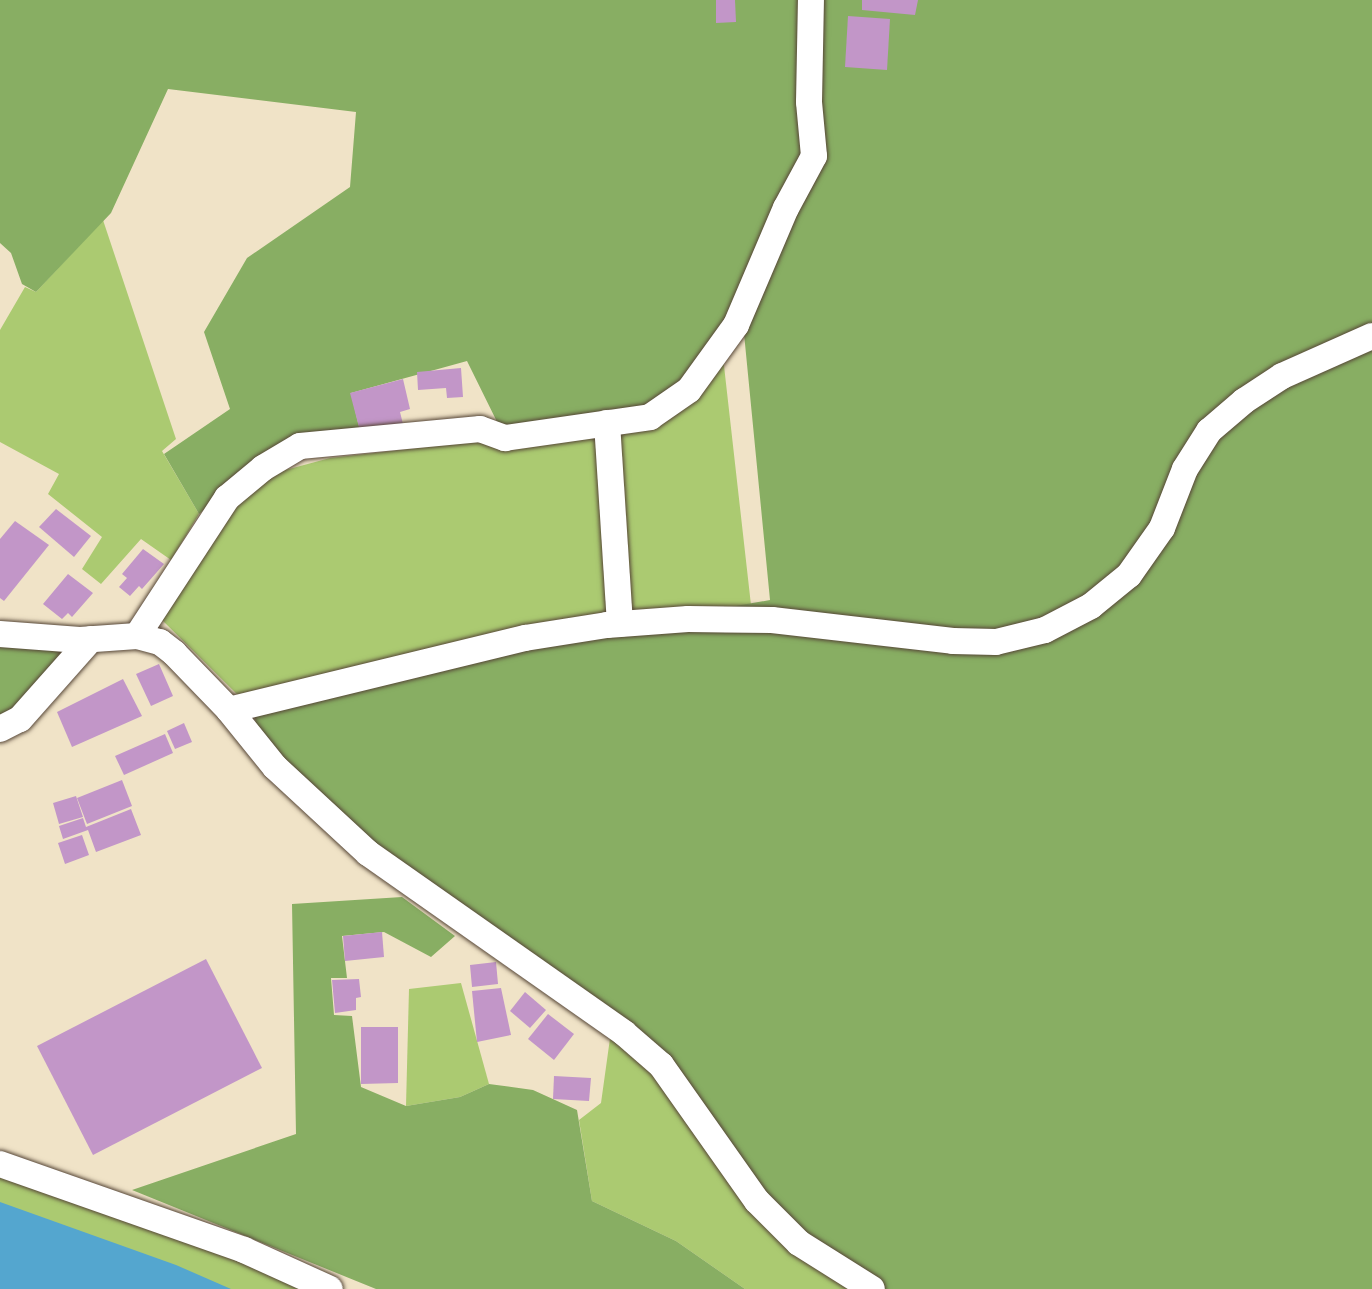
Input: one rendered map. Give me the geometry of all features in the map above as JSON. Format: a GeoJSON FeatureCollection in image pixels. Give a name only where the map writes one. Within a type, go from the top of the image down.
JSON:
{"type":"FeatureCollection","features":[{"type":"Feature","properties":{"kind":"street"},"geometry":{"type":"LineString","coordinates":[[137,636],[227,498],[262,468],[300,446],[480,429],[506,438],[650,417],[689,390],[736,325],[786,208],[814,156],[809,102],[811,0]]}},
{"type":"Feature","properties":{"kind":"street"},"geometry":{"type":"LineString","coordinates":[[230,710],[525,638],[620,624],[772,620],[985,642],[1045,630],[1091,606],[1129,575],[1162,528],[1185,469],[1209,431],[1244,401],[1282,376],[1372,336]]}},
{"type":"Feature","properties":{"kind":"street"},"geometry":{"type":"LineString","coordinates":[[607,423],[620,624]]}},
{"type":"Feature","properties":{"kind":"street"},"geometry":{"type":"LineString","coordinates":[[0,634],[91,639],[137,636],[160,642],[174,653],[230,710],[283,775],[368,853],[624,1033],[661,1065],[757,1201],[799,1243],[872,1289]]}},
{"type":"Feature","properties":{"kind":"street"},"geometry":{"type":"LineString","coordinates":[[0,729],[20,718],[91,639]]}},
{"type":"Feature","properties":{"kind":"street"},"geometry":{"type":"LineString","coordinates":[[0,1164],[244,1250],[330,1289]]}},
{"type":"Feature","properties":{"kind":"green space"},"geometry":{"type":"Polygon","coordinates":[[[0,0],[1372,0],[1372,1289],[872,1289],[799,1243],[641,1047],[388,863],[257,737],[254,707],[621,626],[770,600],[742,313],[650,417],[505,438],[467,361],[351,393],[361,435],[259,462],[199,514],[164,454],[230,409],[204,332],[247,258],[350,187],[356,112],[168,89],[111,213],[36,292],[22,284],[11,253],[0,243],[0,0]]]}},
{"type":"Feature","properties":{"kind":"green space"},"geometry":{"type":"Polygon","coordinates":[[[103,220],[176,439],[162,451],[199,514],[171,560],[141,539],[101,584],[82,569],[102,537],[48,494],[59,474],[0,442],[0,330],[25,287],[36,292],[103,220]]]}},
{"type":"Feature","properties":{"kind":"green space"},"geometry":{"type":"Polygon","coordinates":[[[722,348],[751,605],[248,705],[162,620],[248,480],[330,458],[505,438],[722,348]]]}},
{"type":"Feature","properties":{"kind":"green space"},"geometry":{"type":"Polygon","coordinates":[[[0,629],[74,651],[0,725],[0,629]]]}},
{"type":"Feature","properties":{"kind":"green space"},"geometry":{"type":"Polygon","coordinates":[[[402,897],[455,936],[431,957],[384,932],[342,936],[347,978],[331,978],[334,1015],[352,1016],[361,1087],[406,1106],[460,1097],[489,1084],[533,1090],[577,1110],[592,1201],[676,1241],[745,1289],[376,1289],[132,1190],[296,1134],[292,904],[402,897]]]}},
{"type":"Feature","properties":{"kind":"green space"},"geometry":{"type":"Polygon","coordinates":[[[461,983],[489,1084],[460,1097],[406,1106],[409,989],[461,983]]]}},
{"type":"Feature","properties":{"kind":"green space"},"geometry":{"type":"Polygon","coordinates":[[[612,1024],[872,1289],[745,1289],[676,1241],[592,1201],[579,1120],[601,1103],[612,1024]]]}},
{"type":"Feature","properties":{"kind":"green space"},"geometry":{"type":"Polygon","coordinates":[[[0,1172],[317,1289],[0,1289],[0,1172]]]}},
{"type":"Feature","properties":{"kind":"water"},"geometry":{"type":"Polygon","coordinates":[[[0,1202],[176,1265],[231,1289],[0,1289],[0,1202]]]}},
{"type":"Feature","properties":{"kind":"building"},"geometry":{"type":"Polygon","coordinates":[[[716,0],[735,0],[736,22],[716,23],[716,0]]]}},
{"type":"Feature","properties":{"kind":"building"},"geometry":{"type":"Polygon","coordinates":[[[862,0],[918,0],[915,15],[862,10],[862,0]]]}},
{"type":"Feature","properties":{"kind":"building"},"geometry":{"type":"Polygon","coordinates":[[[848,16],[890,19],[887,70],[845,67],[848,16]]]}},
{"type":"Feature","properties":{"kind":"building"},"geometry":{"type":"Polygon","coordinates":[[[461,368],[463,397],[447,398],[446,388],[418,390],[417,372],[461,368]]]}},
{"type":"Feature","properties":{"kind":"building"},"geometry":{"type":"Polygon","coordinates":[[[403,379],[410,409],[400,412],[403,424],[361,435],[350,393],[403,379]]]}},
{"type":"Feature","properties":{"kind":"building"},"geometry":{"type":"Polygon","coordinates":[[[56,509],[91,536],[74,557],[39,527],[56,509]]]}},
{"type":"Feature","properties":{"kind":"building"},"geometry":{"type":"Polygon","coordinates":[[[15,521],[49,545],[4,601],[0,598],[0,539],[15,521]]]}},
{"type":"Feature","properties":{"kind":"building"},"geometry":{"type":"Polygon","coordinates":[[[143,549],[164,564],[142,589],[139,586],[130,596],[119,587],[127,578],[122,574],[143,549]]]}},
{"type":"Feature","properties":{"kind":"building"},"geometry":{"type":"Polygon","coordinates":[[[68,574],[93,593],[72,617],[68,613],[62,619],[43,604],[68,574]]]}},
{"type":"Feature","properties":{"kind":"building"},"geometry":{"type":"Polygon","coordinates":[[[159,664],[173,696],[151,706],[136,674],[159,664]]]}},
{"type":"Feature","properties":{"kind":"building"},"geometry":{"type":"Polygon","coordinates":[[[123,679],[142,716],[72,747],[57,712],[123,679]]]}},
{"type":"Feature","properties":{"kind":"building"},"geometry":{"type":"Polygon","coordinates":[[[184,723],[192,742],[175,749],[167,731],[184,723]]]}},
{"type":"Feature","properties":{"kind":"building"},"geometry":{"type":"Polygon","coordinates":[[[165,734],[173,753],[124,775],[115,756],[165,734]]]}},
{"type":"Feature","properties":{"kind":"building"},"geometry":{"type":"Polygon","coordinates":[[[122,780],[132,806],[87,824],[77,798],[122,780]]]}},
{"type":"Feature","properties":{"kind":"building"},"geometry":{"type":"Polygon","coordinates":[[[76,796],[83,817],[59,824],[53,803],[76,796]]]}},
{"type":"Feature","properties":{"kind":"building"},"geometry":{"type":"Polygon","coordinates":[[[131,809],[141,835],[96,852],[88,830],[63,839],[59,826],[83,818],[86,827],[131,809]]]}},
{"type":"Feature","properties":{"kind":"building"},"geometry":{"type":"Polygon","coordinates":[[[82,835],[89,855],[65,864],[58,843],[82,835]]]}},
{"type":"Feature","properties":{"kind":"building"},"geometry":{"type":"Polygon","coordinates":[[[382,932],[384,957],[345,961],[343,936],[382,932]]]}},
{"type":"Feature","properties":{"kind":"building"},"geometry":{"type":"Polygon","coordinates":[[[206,959],[262,1068],[93,1155],[37,1046],[206,959]]]}},
{"type":"Feature","properties":{"kind":"building"},"geometry":{"type":"Polygon","coordinates":[[[496,962],[498,984],[472,987],[470,965],[496,962]]]}},
{"type":"Feature","properties":{"kind":"building"},"geometry":{"type":"Polygon","coordinates":[[[359,979],[361,997],[356,998],[356,1010],[335,1013],[332,980],[359,979]]]}},
{"type":"Feature","properties":{"kind":"building"},"geometry":{"type":"Polygon","coordinates":[[[501,988],[511,1035],[477,1042],[472,991],[501,988]]]}},
{"type":"Feature","properties":{"kind":"building"},"geometry":{"type":"Polygon","coordinates":[[[525,992],[546,1010],[530,1028],[510,1011],[525,992]]]}},
{"type":"Feature","properties":{"kind":"building"},"geometry":{"type":"Polygon","coordinates":[[[548,1014],[574,1034],[554,1060],[528,1039],[548,1014]]]}},
{"type":"Feature","properties":{"kind":"building"},"geometry":{"type":"Polygon","coordinates":[[[361,1027],[398,1027],[398,1083],[361,1084],[361,1027]]]}},
{"type":"Feature","properties":{"kind":"building"},"geometry":{"type":"Polygon","coordinates":[[[554,1076],[591,1078],[589,1101],[553,1099],[554,1076]]]}}]}
